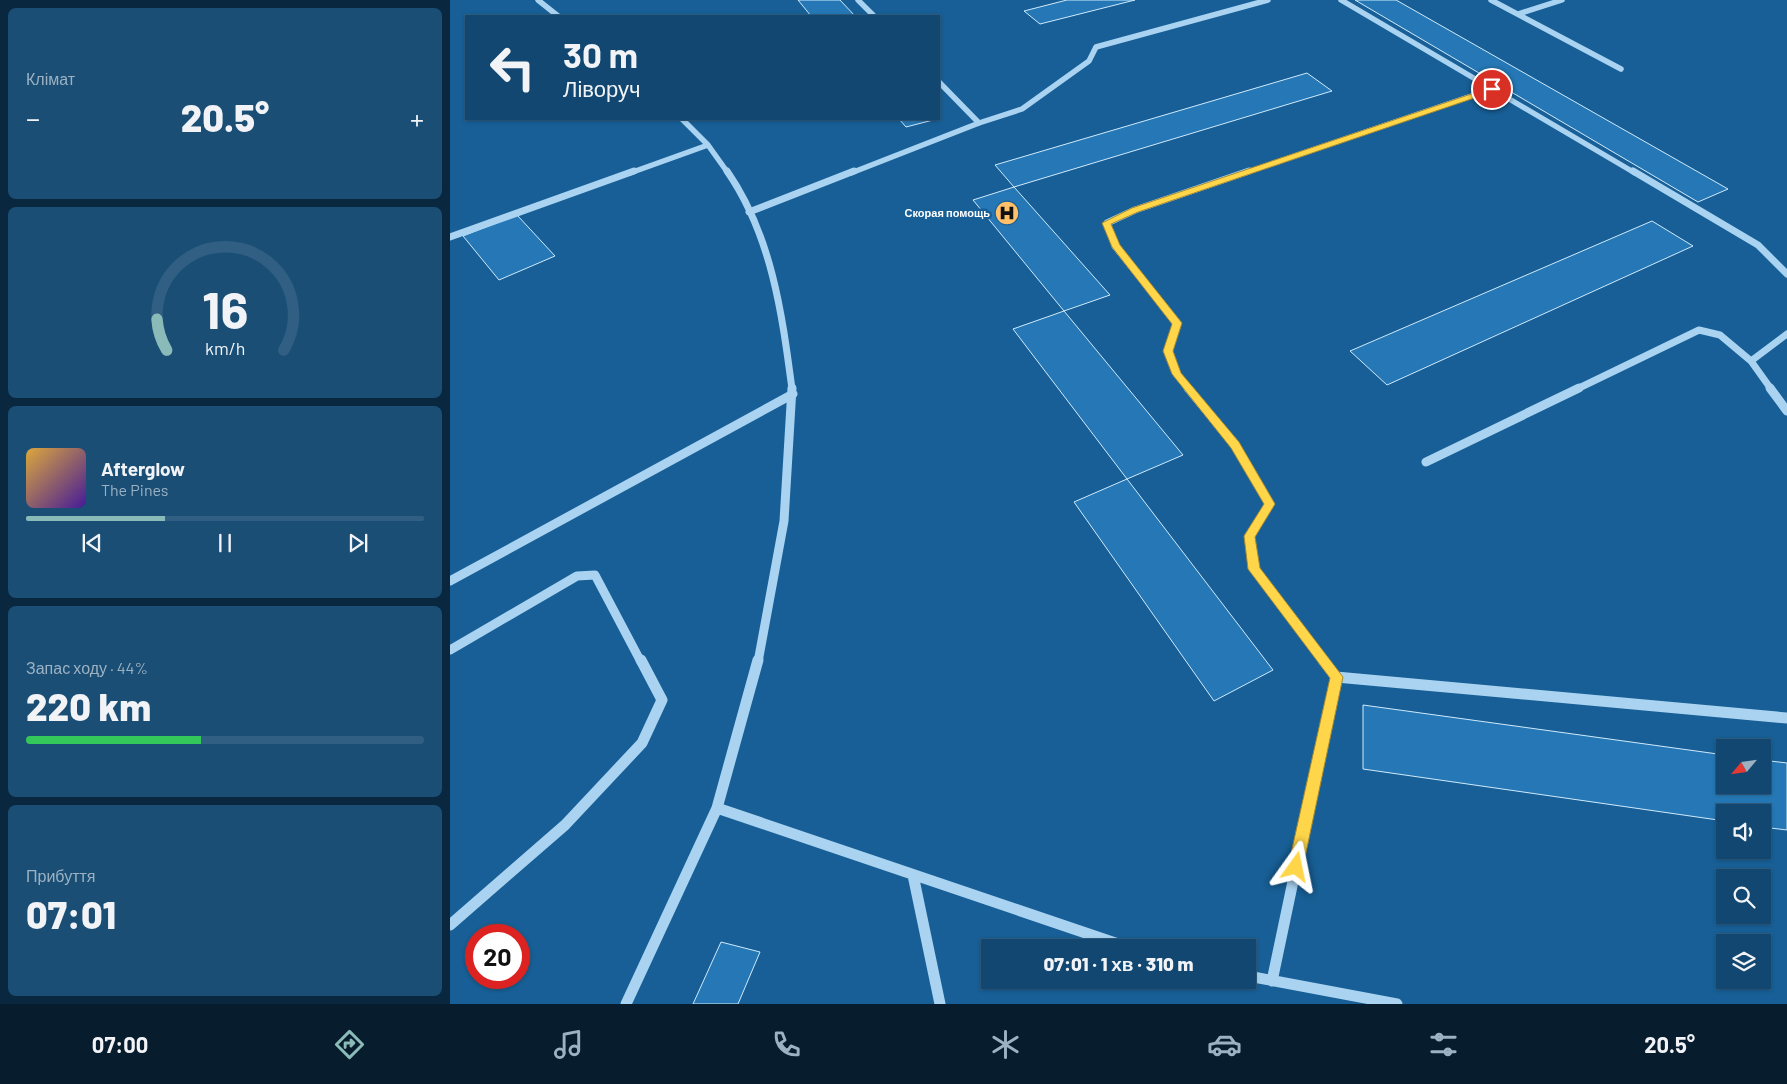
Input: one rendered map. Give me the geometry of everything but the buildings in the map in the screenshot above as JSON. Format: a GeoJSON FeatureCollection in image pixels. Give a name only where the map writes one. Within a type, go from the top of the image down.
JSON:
{"type":"FeatureCollection","features":[{"type":"Feature","properties":{"kind":"street"},"geometry":{"type":"LineString","coordinates":[[538,0],[557,15]]}},
{"type":"Feature","properties":{"kind":"street"},"geometry":{"type":"LineString","coordinates":[[858,0],[873,15]]}},
{"type":"Feature","properties":{"kind":"street"},"geometry":{"type":"LineString","coordinates":[[749,212],[979,123],[1022,109],[1090,61],[1096,47],[1268,0]]}},
{"type":"Feature","properties":{"kind":"street"},"geometry":{"type":"LineString","coordinates":[[1341,0],[1758,246],[1787,274]]}},
{"type":"Feature","properties":{"kind":"street"},"geometry":{"type":"LineString","coordinates":[[1491,0],[1620,69]]}},
{"type":"Feature","properties":{"kind":"street"},"geometry":{"type":"LineString","coordinates":[[1518,14],[1562,0]]}},
{"type":"Feature","properties":{"kind":"street"},"geometry":{"type":"LineString","coordinates":[[940,83],[979,123]]}},
{"type":"Feature","properties":{"kind":"street"},"geometry":{"type":"LineString","coordinates":[[1492,89],[1135,210],[1107,223],[1115,246],[1177,323],[1168,351],[1177,374],[1235,445],[1270,504],[1250,536],[1254,569],[1336,677],[1787,718]]}},
{"type":"Feature","properties":{"kind":"street"},"geometry":{"type":"LineString","coordinates":[[626,1004],[717,808],[756,670],[784,521],[793,394],[780,303],[763,241],[737,186],[708,145],[683,120]]}},
{"type":"Feature","properties":{"kind":"street"},"geometry":{"type":"LineString","coordinates":[[450,237],[708,145]]}},
{"type":"Feature","properties":{"kind":"street"},"geometry":{"type":"LineString","coordinates":[[1426,462],[1699,330],[1720,335],[1751,361],[1787,410]]}},
{"type":"Feature","properties":{"kind":"street"},"geometry":{"type":"LineString","coordinates":[[1751,361],[1787,334]]}},
{"type":"Feature","properties":{"kind":"street"},"geometry":{"type":"LineString","coordinates":[[450,581],[793,394]]}},
{"type":"Feature","properties":{"kind":"street"},"geometry":{"type":"LineString","coordinates":[[450,650],[576,576],[595,575],[662,700],[642,744],[578,812],[450,925]]}},
{"type":"Feature","properties":{"kind":"street"},"geometry":{"type":"LineString","coordinates":[[1272,981],[1336,677]]}},
{"type":"Feature","properties":{"kind":"street"},"geometry":{"type":"LineString","coordinates":[[717,808],[1103,939]]}},
{"type":"Feature","properties":{"kind":"street"},"geometry":{"type":"LineString","coordinates":[[913,875],[940,1004]]}},
{"type":"Feature","properties":{"kind":"street"},"geometry":{"type":"LineString","coordinates":[[1256,978],[1397,1004]]}},
{"type":"Feature","properties":{"kind":"place","name":"Скорая помощь"},"geometry":{"type":"Point","coordinates":[1007,213]}},
{"type":"Feature","properties":{"kind":"route"},"geometry":{"type":"LineString","coordinates":[[1296,867],[1336,677],[1254,569],[1250,536],[1270,504],[1235,445],[1177,374],[1168,351],[1177,323],[1115,246],[1107,223],[1135,210],[1492,89]]}}]}
